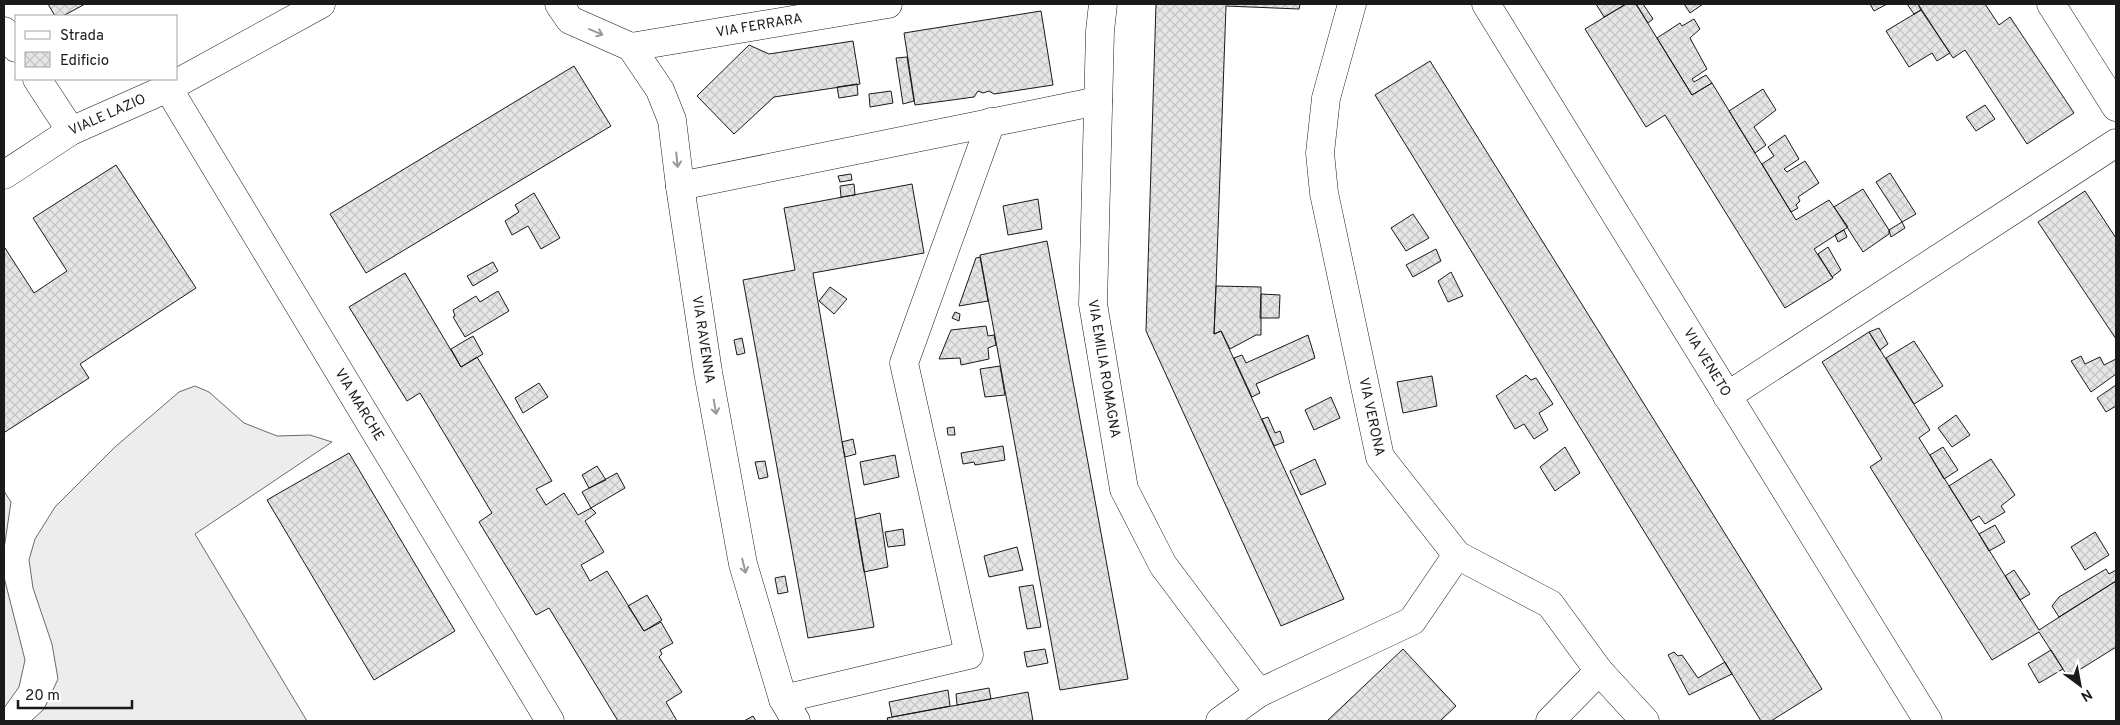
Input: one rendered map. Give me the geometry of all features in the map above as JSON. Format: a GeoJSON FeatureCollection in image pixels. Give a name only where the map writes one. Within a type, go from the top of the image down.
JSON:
{"type":"FeatureCollection","features":[{"type":"Feature","properties":{"kind":"street","name":"VIALE LAZIO"},"geometry":{"type":"LineString","coordinates":[[4,175],[71,132],[168,88],[321,4]]}},
{"type":"Feature","properties":{"kind":"street"},"geometry":{"type":"LineString","coordinates":[[559,4],[570,20],[632,47]]}},
{"type":"Feature","properties":{"kind":"street","name":"VIA FERRARA"},"geometry":{"type":"LineString","coordinates":[[632,47],[888,4]]}},
{"type":"Feature","properties":{"kind":"street","name":"VIA EMILIA ROMAGNA"},"geometry":{"type":"LineString","coordinates":[[1103,4],[1100,31],[1093,304],[1124,488],[1163,565],[1259,694]]}},
{"type":"Feature","properties":{"kind":"street","name":"VIA VERONA"},"geometry":{"type":"LineString","coordinates":[[1352,4],[1326,98],[1320,152],[1324,193],[1380,457],[1457,555],[1550,604],[1599,671],[1645,721]]}},
{"type":"Feature","properties":{"kind":"street","name":"VIA VENETO"},"geometry":{"type":"LineString","coordinates":[[1486,4],[1727,396],[1919,719]]}},
{"type":"Feature","properties":{"kind":"street"},"geometry":{"type":"LineString","coordinates":[[2051,4],[2116,107]]}},
{"type":"Feature","properties":{"kind":"street"},"geometry":{"type":"LineString","coordinates":[[4,32],[15,47]]}},
{"type":"Feature","properties":{"kind":"street","name":"VIA RAVENNA"},"geometry":{"type":"LineString","coordinates":[[632,47],[660,90],[672,120],[708,372],[743,564],[789,710]]}},
{"type":"Feature","properties":{"kind":"street"},"geometry":{"type":"LineString","coordinates":[[38,80],[71,132]]}},
{"type":"Feature","properties":{"kind":"street","name":"VIA MARCHE"},"geometry":{"type":"LineString","coordinates":[[168,88],[550,721]]}},
{"type":"Feature","properties":{"kind":"street"},"geometry":{"type":"LineString","coordinates":[[680,186],[1098,101]]}},
{"type":"Feature","properties":{"kind":"street"},"geometry":{"type":"LineString","coordinates":[[789,710],[969,654],[904,363],[991,122]]}},
{"type":"Feature","properties":{"kind":"street"},"geometry":{"type":"LineString","coordinates":[[1727,396],[2116,143]]}},
{"type":"Feature","properties":{"kind":"street"},"geometry":{"type":"LineString","coordinates":[[1220,721],[1259,694],[1412,621],[1457,555]]}},
{"type":"Feature","properties":{"kind":"street"},"geometry":{"type":"LineString","coordinates":[[1550,721],[1599,671]]}},
{"type":"Feature","properties":{"kind":"shaded area"},"geometry":{"type":"Polygon","coordinates":[[[195,386],[209,392],[244,423],[277,436],[310,435],[332,442],[195,534],[307,721],[31,721],[44,709],[58,679],[52,644],[33,588],[29,560],[35,539],[55,507],[115,447],[179,392],[195,386]]]}},
{"type":"Feature","properties":{"kind":"shaded area"},"geometry":{"type":"Polygon","coordinates":[[[4,491],[11,502],[4,549],[4,491]]]}},
{"type":"Feature","properties":{"kind":"shaded area"},"geometry":{"type":"Polygon","coordinates":[[[4,577],[25,660],[19,687],[4,708],[4,577]]]}},
{"type":"Feature","properties":{"kind":"building"},"geometry":{"type":"Polygon","coordinates":[[[48,4],[85,4],[65,15],[54,15],[48,4]]]}},
{"type":"Feature","properties":{"kind":"building"},"geometry":{"type":"Polygon","coordinates":[[[1156,4],[1300,4],[1299,9],[1226,6],[1214,334],[1221,331],[1344,599],[1281,626],[1146,331],[1156,4]]]}},
{"type":"Feature","properties":{"kind":"building"},"geometry":{"type":"Polygon","coordinates":[[[1596,4],[1626,4],[1604,17],[1596,4]]]}},
{"type":"Feature","properties":{"kind":"building"},"geometry":{"type":"Polygon","coordinates":[[[1626,4],[1636,4],[1692,95],[1712,83],[1796,220],[1829,200],[1848,227],[1814,249],[1833,278],[1785,308],[1665,115],[1646,127],[1585,29],[1626,4]]]}},
{"type":"Feature","properties":{"kind":"building"},"geometry":{"type":"Polygon","coordinates":[[[1636,4],[1643,4],[1653,19],[1648,23],[1636,4]]]}},
{"type":"Feature","properties":{"kind":"building"},"geometry":{"type":"Polygon","coordinates":[[[1684,4],[1703,4],[1690,13],[1684,4]]]}},
{"type":"Feature","properties":{"kind":"building"},"geometry":{"type":"Polygon","coordinates":[[[1870,4],[1887,4],[1874,11],[1870,4]]]}},
{"type":"Feature","properties":{"kind":"building"},"geometry":{"type":"Polygon","coordinates":[[[1907,4],[1918,4],[1921,10],[1914,14],[1907,4]]]}},
{"type":"Feature","properties":{"kind":"building"},"geometry":{"type":"Polygon","coordinates":[[[1918,4],[1985,4],[1999,25],[2010,17],[2074,113],[2027,144],[1965,50],[1953,58],[1918,4]]]}},
{"type":"Feature","properties":{"kind":"building"},"geometry":{"type":"Polygon","coordinates":[[[1921,10],[1950,53],[1937,61],[1932,53],[1909,67],[1886,31],[1921,10]]]}},
{"type":"Feature","properties":{"kind":"building"},"geometry":{"type":"Polygon","coordinates":[[[1041,11],[1053,85],[994,94],[989,91],[983,93],[978,91],[974,97],[915,105],[904,33],[1041,11]]]}},
{"type":"Feature","properties":{"kind":"building"},"geometry":{"type":"Polygon","coordinates":[[[1694,19],[1700,29],[1690,38],[1707,69],[1692,79],[1694,82],[1706,75],[1712,83],[1692,95],[1657,38],[1680,23],[1682,26],[1694,19]]]}},
{"type":"Feature","properties":{"kind":"building"},"geometry":{"type":"Polygon","coordinates":[[[853,41],[860,84],[774,97],[734,134],[697,96],[749,45],[769,54],[853,41]]]}},
{"type":"Feature","properties":{"kind":"building"},"geometry":{"type":"Polygon","coordinates":[[[907,57],[914,101],[903,104],[896,58],[907,57]]]}},
{"type":"Feature","properties":{"kind":"building"},"geometry":{"type":"Polygon","coordinates":[[[1430,61],[1822,689],[1771,721],[1761,721],[1375,95],[1430,61]]]}},
{"type":"Feature","properties":{"kind":"building"},"geometry":{"type":"Polygon","coordinates":[[[574,66],[611,126],[366,273],[330,214],[574,66]]]}},
{"type":"Feature","properties":{"kind":"building"},"geometry":{"type":"Polygon","coordinates":[[[857,84],[858,95],[839,98],[837,87],[857,84]]]}},
{"type":"Feature","properties":{"kind":"building"},"geometry":{"type":"Polygon","coordinates":[[[1763,89],[1776,110],[1754,127],[1766,145],[1755,153],[1729,111],[1763,89]]]}},
{"type":"Feature","properties":{"kind":"building"},"geometry":{"type":"Polygon","coordinates":[[[891,91],[893,103],[870,107],[869,94],[891,91]]]}},
{"type":"Feature","properties":{"kind":"building"},"geometry":{"type":"Polygon","coordinates":[[[1985,105],[1995,119],[1976,131],[1966,117],[1985,105]]]}},
{"type":"Feature","properties":{"kind":"building"},"geometry":{"type":"Polygon","coordinates":[[[1785,135],[1799,159],[1784,169],[1787,172],[1805,161],[1819,183],[1798,197],[1800,201],[1796,205],[1798,208],[1791,212],[1762,164],[1774,156],[1768,147],[1785,135]]]}},
{"type":"Feature","properties":{"kind":"building"},"geometry":{"type":"Polygon","coordinates":[[[116,165],[196,288],[80,364],[89,378],[5,432],[4,249],[34,293],[67,271],[33,218],[116,165]]]}},
{"type":"Feature","properties":{"kind":"building"},"geometry":{"type":"Polygon","coordinates":[[[1890,173],[1916,214],[1902,222],[1876,182],[1890,173]]]}},
{"type":"Feature","properties":{"kind":"building"},"geometry":{"type":"Polygon","coordinates":[[[851,174],[852,180],[840,182],[838,176],[851,174]]]}},
{"type":"Feature","properties":{"kind":"building"},"geometry":{"type":"Polygon","coordinates":[[[854,184],[855,195],[841,197],[840,186],[854,184]]]}},
{"type":"Feature","properties":{"kind":"building"},"geometry":{"type":"Polygon","coordinates":[[[912,184],[924,253],[813,273],[874,627],[808,638],[743,280],[795,270],[784,208],[912,184]]]}},
{"type":"Feature","properties":{"kind":"building"},"geometry":{"type":"Polygon","coordinates":[[[1863,189],[1889,230],[1889,234],[1863,252],[1834,207],[1863,189]]]}},
{"type":"Feature","properties":{"kind":"building"},"geometry":{"type":"Polygon","coordinates":[[[2085,191],[2116,238],[2116,339],[2038,222],[2085,191]]]}},
{"type":"Feature","properties":{"kind":"building"},"geometry":{"type":"Polygon","coordinates":[[[534,193],[560,238],[541,249],[528,226],[512,235],[505,221],[519,212],[515,205],[534,193]]]}},
{"type":"Feature","properties":{"kind":"building"},"geometry":{"type":"Polygon","coordinates":[[[1038,199],[1042,229],[1008,235],[1003,206],[1038,199]]]}},
{"type":"Feature","properties":{"kind":"building"},"geometry":{"type":"Polygon","coordinates":[[[1413,214],[1429,238],[1406,251],[1391,228],[1413,214]]]}},
{"type":"Feature","properties":{"kind":"building"},"geometry":{"type":"Polygon","coordinates":[[[1902,222],[1905,228],[1891,237],[1889,230],[1902,222]]]}},
{"type":"Feature","properties":{"kind":"building"},"geometry":{"type":"Polygon","coordinates":[[[1844,230],[1847,237],[1838,242],[1835,235],[1844,230]]]}},
{"type":"Feature","properties":{"kind":"building"},"geometry":{"type":"Polygon","coordinates":[[[1047,241],[1128,679],[1060,690],[980,255],[1047,241]]]}},
{"type":"Feature","properties":{"kind":"building"},"geometry":{"type":"Polygon","coordinates":[[[1828,247],[1841,270],[1832,277],[1818,254],[1828,247]]]}},
{"type":"Feature","properties":{"kind":"building"},"geometry":{"type":"Polygon","coordinates":[[[1436,249],[1441,261],[1413,277],[1406,265],[1436,249]]]}},
{"type":"Feature","properties":{"kind":"building"},"geometry":{"type":"Polygon","coordinates":[[[980,257],[988,301],[959,306],[976,258],[980,257]]]}},
{"type":"Feature","properties":{"kind":"building"},"geometry":{"type":"Polygon","coordinates":[[[493,262],[498,271],[473,286],[467,276],[493,262]]]}},
{"type":"Feature","properties":{"kind":"building"},"geometry":{"type":"Polygon","coordinates":[[[1451,272],[1463,296],[1448,302],[1438,281],[1451,272]]]}},
{"type":"Feature","properties":{"kind":"building"},"geometry":{"type":"Polygon","coordinates":[[[405,273],[461,367],[477,357],[552,481],[536,489],[546,505],[564,493],[578,515],[591,508],[596,513],[585,521],[604,552],[581,565],[590,581],[607,571],[644,631],[661,622],[673,643],[660,650],[662,654],[659,657],[682,692],[666,702],[677,721],[618,721],[549,608],[536,615],[479,522],[492,513],[420,393],[407,401],[349,307],[405,273]]]}},
{"type":"Feature","properties":{"kind":"building"},"geometry":{"type":"Polygon","coordinates":[[[1216,286],[1261,287],[1261,335],[1256,335],[1230,349],[1221,331],[1214,334],[1216,286]]]}},
{"type":"Feature","properties":{"kind":"building"},"geometry":{"type":"Polygon","coordinates":[[[830,287],[847,299],[834,314],[819,301],[830,287]]]}},
{"type":"Feature","properties":{"kind":"building"},"geometry":{"type":"Polygon","coordinates":[[[498,291],[509,311],[465,337],[453,317],[455,316],[453,310],[476,296],[480,302],[498,291]]]}},
{"type":"Feature","properties":{"kind":"building"},"geometry":{"type":"Polygon","coordinates":[[[1261,294],[1280,295],[1279,318],[1260,318],[1261,294]]]}},
{"type":"Feature","properties":{"kind":"building"},"geometry":{"type":"Polygon","coordinates":[[[955,312],[960,314],[959,321],[952,318],[955,312]]]}},
{"type":"Feature","properties":{"kind":"building"},"geometry":{"type":"Polygon","coordinates":[[[986,326],[988,336],[994,335],[996,345],[988,348],[989,359],[961,365],[960,358],[939,359],[951,330],[986,326]]]}},
{"type":"Feature","properties":{"kind":"building"},"geometry":{"type":"Polygon","coordinates":[[[1879,328],[1888,344],[1880,350],[1869,332],[1879,328]]]}},
{"type":"Feature","properties":{"kind":"building"},"geometry":{"type":"Polygon","coordinates":[[[1869,332],[1930,430],[1919,438],[2039,630],[2116,581],[2116,647],[2068,677],[2039,632],[1992,660],[1870,467],[1882,459],[1822,362],[1869,332]]]}},
{"type":"Feature","properties":{"kind":"building"},"geometry":{"type":"Polygon","coordinates":[[[1308,335],[1315,358],[1256,384],[1260,393],[1252,397],[1234,358],[1242,355],[1246,363],[1308,335]]]}},
{"type":"Feature","properties":{"kind":"building"},"geometry":{"type":"Polygon","coordinates":[[[473,336],[483,354],[461,367],[451,349],[473,336]]]}},
{"type":"Feature","properties":{"kind":"building"},"geometry":{"type":"Polygon","coordinates":[[[742,338],[745,353],[737,355],[734,340],[742,338]]]}},
{"type":"Feature","properties":{"kind":"building"},"geometry":{"type":"Polygon","coordinates":[[[1914,341],[1943,386],[1914,404],[1886,358],[1914,341]]]}},
{"type":"Feature","properties":{"kind":"building"},"geometry":{"type":"Polygon","coordinates":[[[2081,356],[2085,364],[2100,357],[2104,365],[2116,359],[2116,374],[2091,392],[2071,361],[2081,356]]]}},
{"type":"Feature","properties":{"kind":"building"},"geometry":{"type":"Polygon","coordinates":[[[1000,366],[1005,395],[985,397],[980,369],[1000,366]]]}},
{"type":"Feature","properties":{"kind":"building"},"geometry":{"type":"Polygon","coordinates":[[[1526,375],[1531,380],[1536,378],[1553,404],[1539,413],[1548,430],[1534,439],[1524,424],[1515,429],[1496,396],[1526,375]]]}},
{"type":"Feature","properties":{"kind":"building"},"geometry":{"type":"Polygon","coordinates":[[[1432,376],[1437,406],[1403,413],[1397,382],[1432,376]]]}},
{"type":"Feature","properties":{"kind":"building"},"geometry":{"type":"Polygon","coordinates":[[[539,383],[548,397],[523,413],[515,398],[539,383]]]}},
{"type":"Feature","properties":{"kind":"building"},"geometry":{"type":"Polygon","coordinates":[[[2116,385],[2116,406],[2106,412],[2097,398],[2116,385]]]}},
{"type":"Feature","properties":{"kind":"building"},"geometry":{"type":"Polygon","coordinates":[[[1331,397],[1340,418],[1314,430],[1305,410],[1331,397]]]}},
{"type":"Feature","properties":{"kind":"building"},"geometry":{"type":"Polygon","coordinates":[[[1956,415],[1970,435],[1952,447],[1938,428],[1956,415]]]}},
{"type":"Feature","properties":{"kind":"building"},"geometry":{"type":"Polygon","coordinates":[[[1268,417],[1275,433],[1280,431],[1284,442],[1274,446],[1262,419],[1268,417]]]}},
{"type":"Feature","properties":{"kind":"building"},"geometry":{"type":"Polygon","coordinates":[[[954,427],[955,435],[948,435],[947,428],[954,427]]]}},
{"type":"Feature","properties":{"kind":"building"},"geometry":{"type":"Polygon","coordinates":[[[853,439],[856,454],[845,457],[842,442],[853,439]]]}},
{"type":"Feature","properties":{"kind":"building"},"geometry":{"type":"Polygon","coordinates":[[[1003,446],[1005,460],[975,465],[974,462],[963,464],[961,453],[1003,446]]]}},
{"type":"Feature","properties":{"kind":"building"},"geometry":{"type":"Polygon","coordinates":[[[1565,447],[1580,473],[1555,491],[1540,467],[1565,447]]]}},
{"type":"Feature","properties":{"kind":"building"},"geometry":{"type":"Polygon","coordinates":[[[1943,447],[1958,470],[1944,479],[1930,455],[1943,447]]]}},
{"type":"Feature","properties":{"kind":"building"},"geometry":{"type":"Polygon","coordinates":[[[349,453],[455,631],[374,680],[267,500],[349,453]]]}},
{"type":"Feature","properties":{"kind":"building"},"geometry":{"type":"Polygon","coordinates":[[[895,455],[899,477],[864,485],[860,462],[895,455]]]}},
{"type":"Feature","properties":{"kind":"building"},"geometry":{"type":"Polygon","coordinates":[[[1315,459],[1326,484],[1301,495],[1290,471],[1315,459]]]}},
{"type":"Feature","properties":{"kind":"building"},"geometry":{"type":"Polygon","coordinates":[[[1991,459],[2015,495],[2001,506],[2005,512],[1985,524],[1979,516],[1971,521],[1949,486],[1991,459]]]}},
{"type":"Feature","properties":{"kind":"building"},"geometry":{"type":"Polygon","coordinates":[[[765,461],[768,477],[759,479],[755,462],[765,461]]]}},
{"type":"Feature","properties":{"kind":"building"},"geometry":{"type":"Polygon","coordinates":[[[597,466],[606,480],[589,488],[582,475],[597,466]]]}},
{"type":"Feature","properties":{"kind":"building"},"geometry":{"type":"Polygon","coordinates":[[[617,473],[625,488],[591,508],[582,492],[617,473]]]}},
{"type":"Feature","properties":{"kind":"building"},"geometry":{"type":"Polygon","coordinates":[[[880,513],[888,567],[864,572],[855,519],[880,513]]]}},
{"type":"Feature","properties":{"kind":"building"},"geometry":{"type":"Polygon","coordinates":[[[1995,525],[2005,542],[1989,551],[1979,534],[1995,525]]]}},
{"type":"Feature","properties":{"kind":"building"},"geometry":{"type":"Polygon","coordinates":[[[903,529],[905,545],[888,547],[885,532],[903,529]]]}},
{"type":"Feature","properties":{"kind":"building"},"geometry":{"type":"Polygon","coordinates":[[[2095,532],[2109,555],[2085,570],[2071,547],[2095,532]]]}},
{"type":"Feature","properties":{"kind":"building"},"geometry":{"type":"Polygon","coordinates":[[[1017,547],[1023,570],[989,577],[984,556],[1017,547]]]}},
{"type":"Feature","properties":{"kind":"building"},"geometry":{"type":"Polygon","coordinates":[[[2106,569],[2109,574],[2116,570],[2116,581],[2059,617],[2052,606],[2059,597],[2106,569]]]}},
{"type":"Feature","properties":{"kind":"building"},"geometry":{"type":"Polygon","coordinates":[[[2014,570],[2030,594],[2020,600],[2005,576],[2014,570]]]}},
{"type":"Feature","properties":{"kind":"building"},"geometry":{"type":"Polygon","coordinates":[[[785,576],[788,592],[778,594],[775,578],[785,576]]]}},
{"type":"Feature","properties":{"kind":"building"},"geometry":{"type":"Polygon","coordinates":[[[1033,585],[1041,627],[1027,629],[1019,587],[1033,585]]]}},
{"type":"Feature","properties":{"kind":"building"},"geometry":{"type":"Polygon","coordinates":[[[647,595],[662,620],[644,631],[628,606],[647,595]]]}},
{"type":"Feature","properties":{"kind":"building"},"geometry":{"type":"Polygon","coordinates":[[[1045,649],[1048,663],[1027,667],[1024,652],[1045,649]]]}},
{"type":"Feature","properties":{"kind":"building"},"geometry":{"type":"Polygon","coordinates":[[[1403,649],[1456,706],[1440,721],[1327,721],[1403,649]]]}},
{"type":"Feature","properties":{"kind":"building"},"geometry":{"type":"Polygon","coordinates":[[[2051,650],[2063,669],[2039,683],[2028,664],[2051,650]]]}},
{"type":"Feature","properties":{"kind":"building"},"geometry":{"type":"Polygon","coordinates":[[[1674,652],[1678,656],[1682,655],[1698,678],[1725,662],[1732,674],[1689,695],[1668,655],[1674,652]]]}},
{"type":"Feature","properties":{"kind":"building"},"geometry":{"type":"Polygon","coordinates":[[[989,688],[991,699],[957,705],[956,694],[989,688]]]}},
{"type":"Feature","properties":{"kind":"building"},"geometry":{"type":"Polygon","coordinates":[[[948,690],[950,706],[892,717],[889,702],[948,690]]]}},
{"type":"Feature","properties":{"kind":"building"},"geometry":{"type":"Polygon","coordinates":[[[1028,692],[1033,721],[888,721],[887,718],[1028,692]]]}},
{"type":"Feature","properties":{"kind":"building"},"geometry":{"type":"Polygon","coordinates":[[[753,716],[756,721],[744,721],[753,716]]]}}]}
